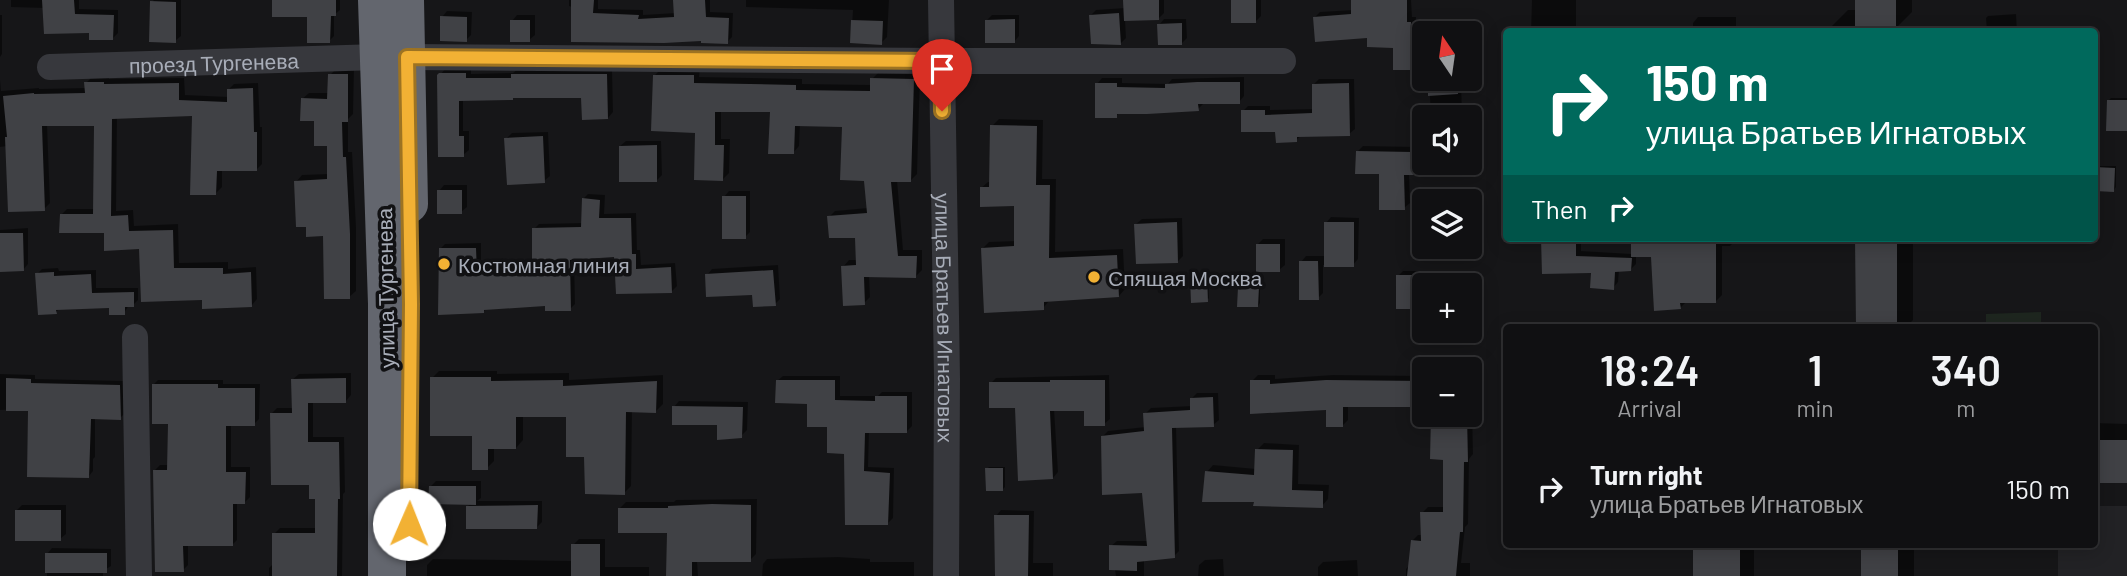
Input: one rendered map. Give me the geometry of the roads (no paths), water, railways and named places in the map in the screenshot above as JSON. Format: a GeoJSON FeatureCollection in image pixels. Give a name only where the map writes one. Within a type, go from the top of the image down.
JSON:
{"type":"FeatureCollection","features":[{"type":"Feature","properties":{"kind":"highway","name":"улица Тургенева"},"geometry":{"type":"LineString","coordinates":[[377,0],[393,57],[411,304],[409,576]]}},
{"type":"Feature","properties":{"kind":"highway","name":"улица Тургенева"},"geometry":{"type":"LineString","coordinates":[[387,576],[387,304],[393,57],[405,0]]}},
{"type":"Feature","properties":{"kind":"street","name":"улица Братьев Игнатовых"},"geometry":{"type":"LineString","coordinates":[[941,0],[947,379],[946,576]]}},
{"type":"Feature","properties":{"kind":"street"},"geometry":{"type":"LineString","coordinates":[[393,57],[1283,61]]}},
{"type":"Feature","properties":{"kind":"street","name":"проезд Тургенева"},"geometry":{"type":"LineString","coordinates":[[51,67],[393,57]]}},
{"type":"Feature","properties":{"kind":"street"},"geometry":{"type":"LineString","coordinates":[[135,337],[139,576]]}},
{"type":"Feature","properties":{"kind":"place","name":"Костюмная линия"},"geometry":{"type":"Point","coordinates":[444,264]}},
{"type":"Feature","properties":{"kind":"place","name":"Спящая Москва"},"geometry":{"type":"Point","coordinates":[1094,277]}}]}
